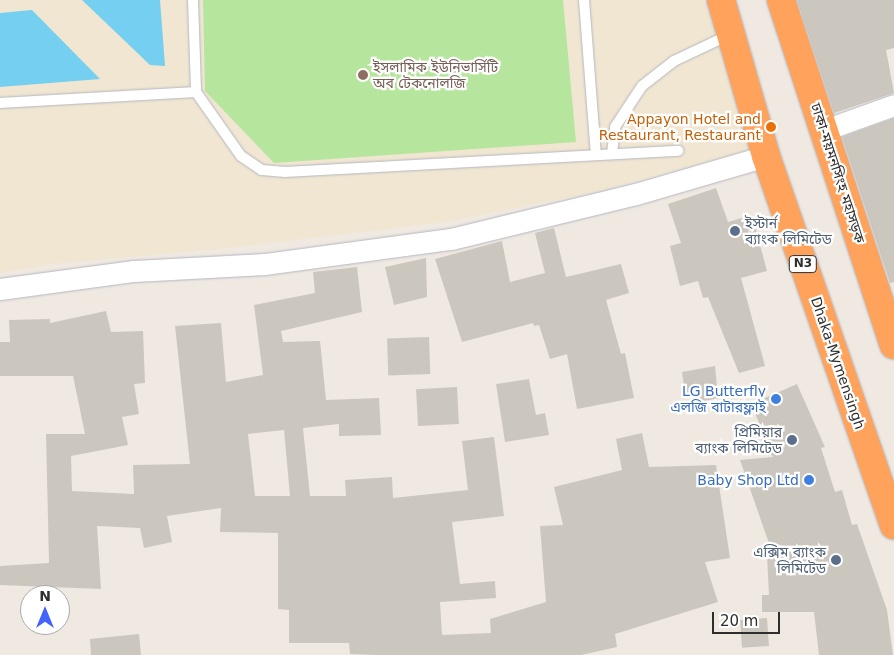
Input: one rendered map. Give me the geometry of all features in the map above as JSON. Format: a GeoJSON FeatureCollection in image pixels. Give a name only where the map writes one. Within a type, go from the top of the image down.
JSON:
{"type":"FeatureCollection","features":[{"type":"Feature","properties":{"kind":"highway","name":"Dhaka-Mymensingh"},"geometry":{"type":"LineString","coordinates":[[721,0],[766,156],[894,525]]}},
{"type":"Feature","properties":{"kind":"highway","name":"ঢাকা-ময়মনসিংহ মহাসড়ক"},"geometry":{"type":"LineString","coordinates":[[781,0],[894,345]]}},
{"type":"Feature","properties":{"kind":"street"},"geometry":{"type":"LineString","coordinates":[[824,130],[894,105]]}},
{"type":"Feature","properties":{"kind":"street"},"geometry":{"type":"LineString","coordinates":[[0,289],[134,271],[265,264],[451,239],[636,194],[766,156]]}},
{"type":"Feature","properties":{"kind":"lane"},"geometry":{"type":"LineString","coordinates":[[193,0],[196,92],[241,156],[262,170],[285,172],[612,153],[678,151]]}},
{"type":"Feature","properties":{"kind":"lane"},"geometry":{"type":"LineString","coordinates":[[584,0],[596,155]]}},
{"type":"Feature","properties":{"kind":"lane"},"geometry":{"type":"LineString","coordinates":[[612,153],[615,128],[642,86],[674,61],[732,34]]}},
{"type":"Feature","properties":{"kind":"lane"},"geometry":{"type":"LineString","coordinates":[[0,103],[196,92]]}},
{"type":"Feature","properties":{"kind":"shaded area","name":"ইসলামিক ইউনিভার্সিটি অব টেকনোলজি"},"geometry":{"type":"Polygon","coordinates":[[[0,0],[704,0],[749,150],[605,190],[446,222],[219,249],[52,264],[0,273],[0,0]]]}},
{"type":"Feature","properties":{"kind":"green space"},"geometry":{"type":"Polygon","coordinates":[[[203,0],[563,0],[576,142],[274,163],[205,91],[203,0]]]}},
{"type":"Feature","properties":{"kind":"water"},"geometry":{"type":"Polygon","coordinates":[[[82,0],[160,0],[165,66],[150,65],[82,0]]]}},
{"type":"Feature","properties":{"kind":"water"},"geometry":{"type":"Polygon","coordinates":[[[32,10],[100,79],[0,87],[0,13],[32,10]]]}},
{"type":"Feature","properties":{"kind":"building"},"geometry":{"type":"Polygon","coordinates":[[[797,0],[894,0],[894,48],[886,50],[894,93],[834,113],[797,0]]]}},
{"type":"Feature","properties":{"kind":"building"},"geometry":{"type":"Polygon","coordinates":[[[894,118],[894,282],[890,283],[842,137],[894,118]]]}},
{"type":"Feature","properties":{"kind":"building"},"geometry":{"type":"Polygon","coordinates":[[[716,188],[728,222],[752,215],[767,271],[741,278],[765,366],[739,373],[708,297],[703,298],[698,281],[680,286],[670,246],[681,243],[668,204],[716,188]]]}},
{"type":"Feature","properties":{"kind":"building"},"geometry":{"type":"Polygon","coordinates":[[[554,228],[566,277],[621,264],[629,293],[606,300],[621,354],[625,353],[634,398],[577,409],[567,354],[550,359],[539,325],[534,326],[533,323],[462,342],[435,259],[502,241],[510,282],[545,273],[535,233],[554,228]]]}},
{"type":"Feature","properties":{"kind":"building"},"geometry":{"type":"Polygon","coordinates":[[[426,258],[427,297],[394,305],[385,267],[426,258]]]}},
{"type":"Feature","properties":{"kind":"building"},"geometry":{"type":"Polygon","coordinates":[[[357,267],[362,312],[281,331],[283,342],[320,341],[326,400],[379,398],[381,435],[339,436],[339,424],[303,428],[310,496],[346,496],[345,480],[392,477],[393,498],[468,490],[462,441],[494,437],[504,516],[452,522],[460,584],[495,581],[496,598],[440,602],[442,635],[491,633],[490,619],[546,602],[540,526],[563,525],[554,487],[622,470],[616,439],[642,433],[649,467],[716,465],[730,558],[705,562],[718,602],[615,634],[617,647],[581,655],[350,654],[349,643],[289,643],[289,610],[278,609],[278,533],[220,532],[221,508],[167,516],[172,542],[144,548],[140,528],[97,526],[101,589],[70,588],[70,585],[0,585],[0,566],[49,563],[46,434],[85,434],[73,376],[0,376],[0,342],[10,342],[9,320],[50,319],[50,323],[106,311],[111,332],[143,331],[145,383],[134,384],[139,414],[122,417],[128,445],[71,456],[72,491],[134,494],[133,465],[190,464],[175,326],[221,323],[226,382],[263,375],[254,305],[315,293],[313,272],[357,267]],[[284,430],[248,434],[255,496],[290,496],[284,430]]]}},
{"type":"Feature","properties":{"kind":"building"},"geometry":{"type":"Polygon","coordinates":[[[429,337],[430,374],[388,375],[387,338],[429,337]]]}},
{"type":"Feature","properties":{"kind":"building"},"geometry":{"type":"Polygon","coordinates":[[[715,366],[718,398],[701,402],[699,391],[685,393],[682,372],[715,366]]]}},
{"type":"Feature","properties":{"kind":"building"},"geometry":{"type":"Polygon","coordinates":[[[529,379],[536,415],[545,413],[549,435],[505,442],[496,384],[529,379]]]}},
{"type":"Feature","properties":{"kind":"building"},"geometry":{"type":"Polygon","coordinates":[[[797,384],[825,447],[821,448],[835,492],[842,490],[852,525],[857,524],[887,610],[893,655],[819,655],[814,612],[762,612],[762,595],[769,595],[767,555],[773,555],[740,460],[773,457],[758,434],[763,432],[751,404],[797,384]]]}},
{"type":"Feature","properties":{"kind":"building"},"geometry":{"type":"Polygon","coordinates":[[[457,387],[459,424],[418,426],[416,389],[457,387]]]}},
{"type":"Feature","properties":{"kind":"building"},"geometry":{"type":"Polygon","coordinates":[[[767,618],[769,646],[742,648],[740,620],[767,618]]]}},
{"type":"Feature","properties":{"kind":"building"},"geometry":{"type":"Polygon","coordinates":[[[139,634],[141,655],[91,655],[90,639],[139,634]]]}},
{"type":"Feature","properties":{"kind":"place","name":"ইসলামিক ইউনিভার্সিটি অব টেকনোলজি"},"geometry":{"type":"Point","coordinates":[363,75]}},
{"type":"Feature","properties":{"kind":"place","name":"Appayon Hotel and Restaurant, Restaurant"},"geometry":{"type":"Point","coordinates":[771,127]}},
{"type":"Feature","properties":{"kind":"place","name":"ইস্টার্ন ব্যাংক লিমিটেড"},"geometry":{"type":"Point","coordinates":[735,231]}},
{"type":"Feature","properties":{"kind":"place","name":"LG Butterfly এলজি বাটারফ্লাই"},"geometry":{"type":"Point","coordinates":[776,399]}},
{"type":"Feature","properties":{"kind":"place","name":"প্রিমিয়ার ব্যাংক লিমিটেড"},"geometry":{"type":"Point","coordinates":[792,440]}},
{"type":"Feature","properties":{"kind":"place","name":"Baby Shop Ltd"},"geometry":{"type":"Point","coordinates":[809,480]}},
{"type":"Feature","properties":{"kind":"place","name":"এক্সিম ব্যাংক লিমিটেড"},"geometry":{"type":"Point","coordinates":[836,560]}}]}
